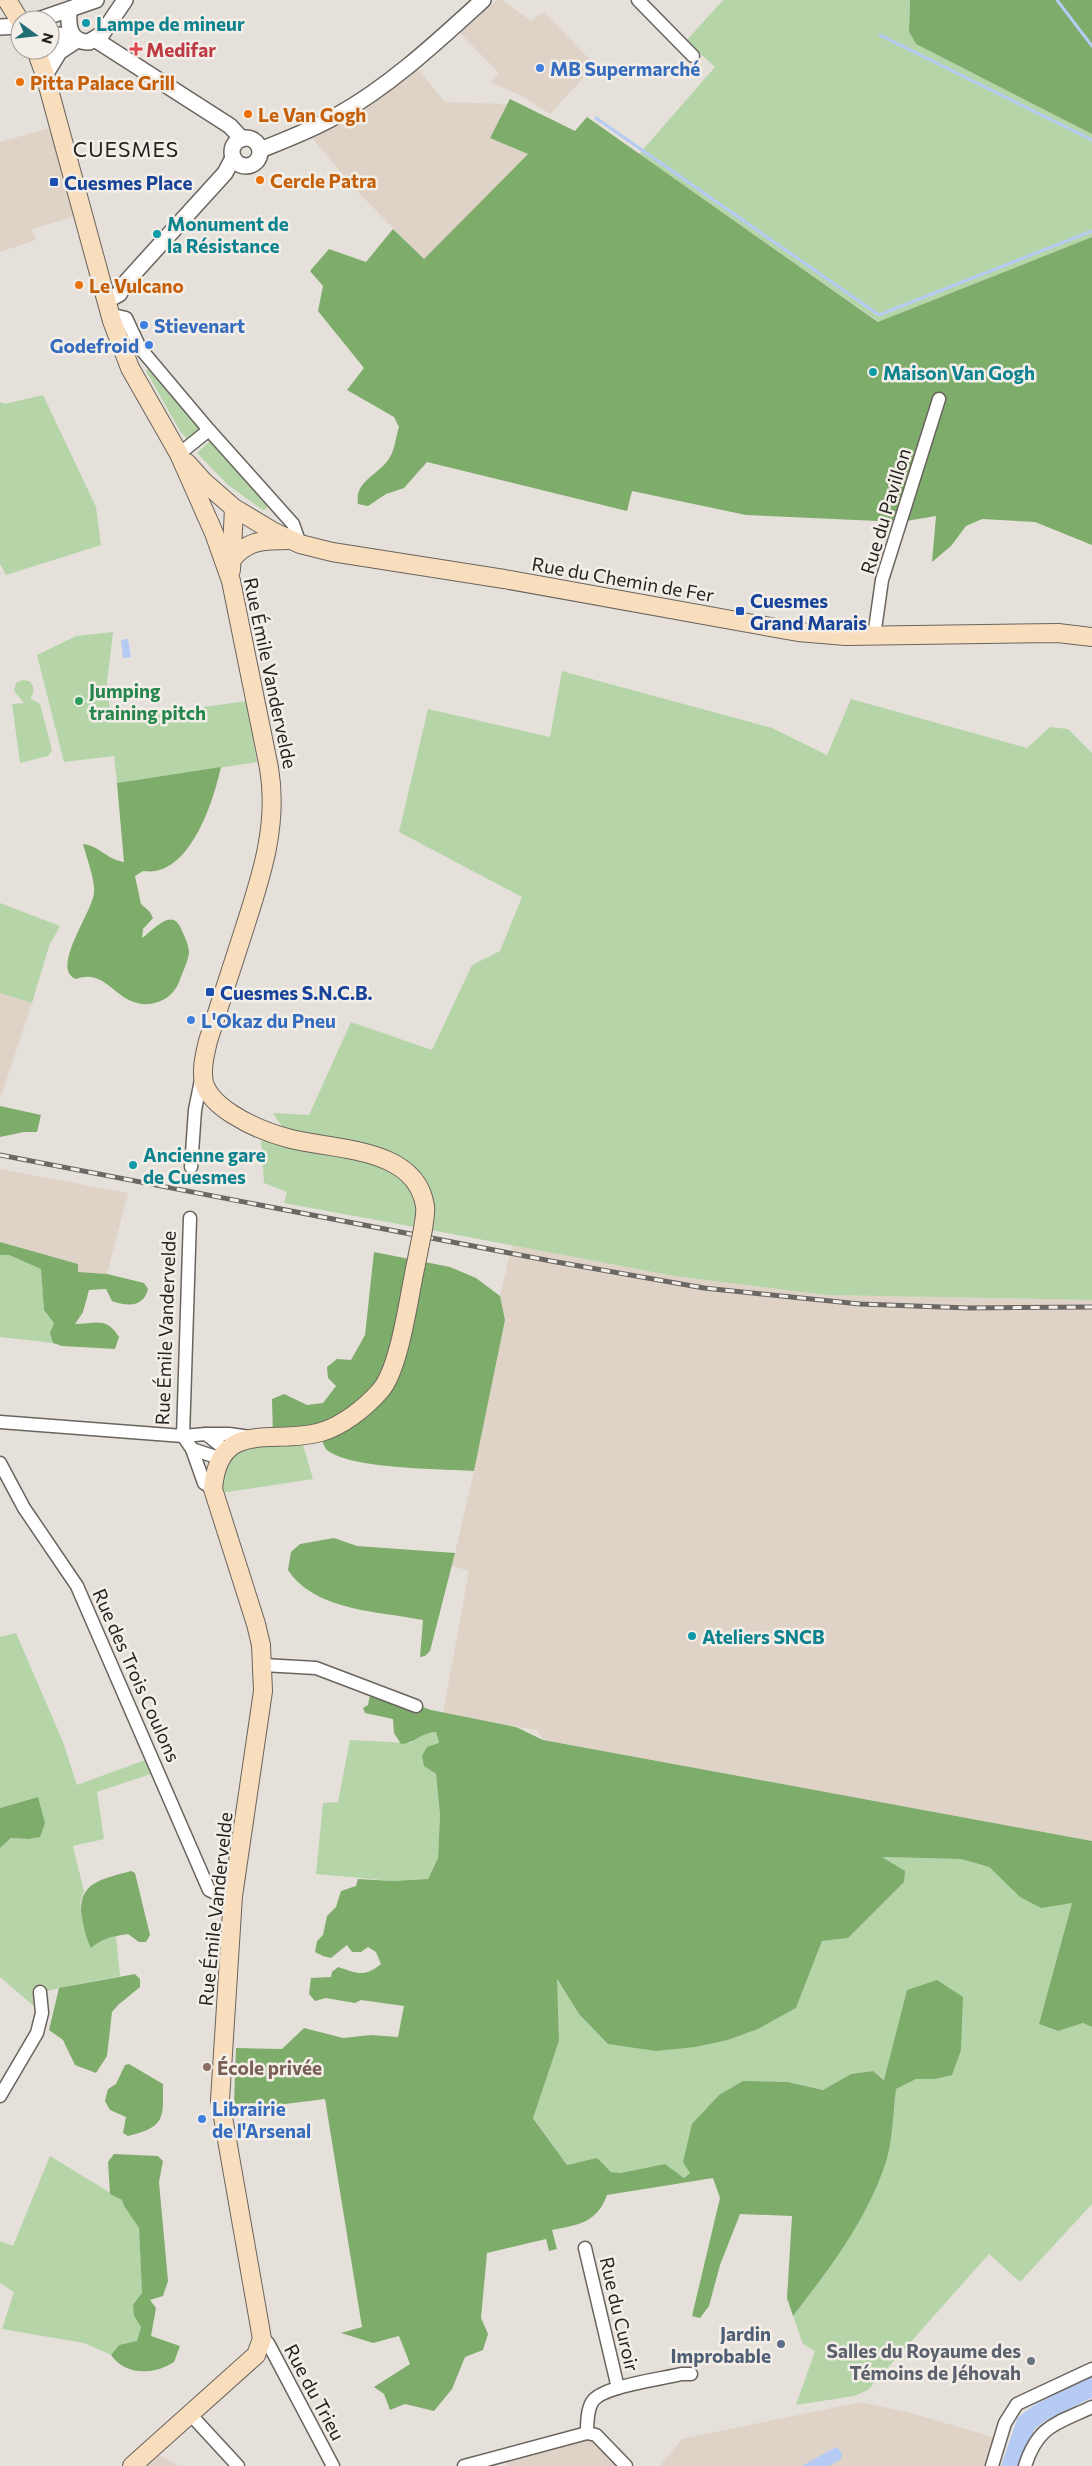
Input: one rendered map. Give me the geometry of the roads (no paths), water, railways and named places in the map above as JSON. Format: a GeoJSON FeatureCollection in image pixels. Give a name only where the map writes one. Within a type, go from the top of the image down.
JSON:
{"type":"FeatureCollection","features":[{"type":"Feature","properties":{"kind":"main road","name":"Rue Émile Vandervelde"},"geometry":{"type":"LineString","coordinates":[[40,60],[107,307],[130,368],[179,454],[214,533],[231,581],[273,791],[273,814],[263,871],[208,1041],[203,1070],[207,1090],[223,1108],[238,1118],[290,1139],[361,1153],[383,1159],[400,1167],[414,1179],[420,1190],[425,1208],[416,1264],[395,1359],[381,1390],[338,1425],[321,1432],[253,1438],[223,1454],[214,1470],[212,1489],[256,1624],[263,1665],[264,1691],[233,1896],[220,2100],[262,2339]]}},
{"type":"Feature","properties":{"kind":"main road","name":"Rue du Chemin de Fer"},"geometry":{"type":"LineString","coordinates":[[179,454],[203,481],[234,508],[295,542],[332,552],[504,579],[798,632],[874,636],[1058,633],[1092,637]]}},
{"type":"Feature","properties":{"kind":"main road"},"geometry":{"type":"LineString","coordinates":[[214,533],[219,519],[234,508]]}},
{"type":"Feature","properties":{"kind":"main road"},"geometry":{"type":"LineString","coordinates":[[231,581],[234,508]]}},
{"type":"Feature","properties":{"kind":"main road"},"geometry":{"type":"LineString","coordinates":[[232,559],[242,548],[253,542],[295,542]]}},
{"type":"Feature","properties":{"kind":"main road"},"geometry":{"type":"LineString","coordinates":[[132,2466],[256,2355],[262,2339]]}},
{"type":"Feature","properties":{"kind":"street"},"geometry":{"type":"LineString","coordinates":[[60,36],[89,42],[100,35],[125,0]]}},
{"type":"Feature","properties":{"kind":"street"},"geometry":{"type":"LineString","coordinates":[[295,542],[293,524],[209,430],[140,348],[126,318],[107,307],[225,173],[238,162],[256,162],[260,150],[336,117],[361,101],[396,75],[483,0]]}},
{"type":"Feature","properties":{"kind":"street"},"geometry":{"type":"LineString","coordinates":[[638,0],[693,56]]}},
{"type":"Feature","properties":{"kind":"street"},"geometry":{"type":"LineString","coordinates":[[60,13],[91,2],[102,15],[100,35]]}},
{"type":"Feature","properties":{"kind":"street"},"geometry":{"type":"LineString","coordinates":[[69,10],[68,24],[75,38]]}},
{"type":"Feature","properties":{"kind":"street"},"geometry":{"type":"LineString","coordinates":[[100,35],[230,126],[242,139],[254,140],[260,150]]}},
{"type":"Feature","properties":{"kind":"street"},"geometry":{"type":"LineString","coordinates":[[45,75],[59,52],[75,38]]}},
{"type":"Feature","properties":{"kind":"street"},"geometry":{"type":"LineString","coordinates":[[238,162],[232,149],[242,139]]}},
{"type":"Feature","properties":{"kind":"street"},"geometry":{"type":"LineString","coordinates":[[100,282],[128,281]]}},
{"type":"Feature","properties":{"kind":"street","name":"Rue du Pavillon"},"geometry":{"type":"LineString","coordinates":[[874,636],[882,580],[939,399]]}},
{"type":"Feature","properties":{"kind":"street"},"geometry":{"type":"LineString","coordinates":[[179,454],[209,430]]}},
{"type":"Feature","properties":{"kind":"street","name":"Rue Émile Vandervelde"},"geometry":{"type":"LineString","coordinates":[[191,1167],[194,1110],[203,1070]]}},
{"type":"Feature","properties":{"kind":"street","name":"Rue Émile Vandervelde"},"geometry":{"type":"LineString","coordinates":[[190,1218],[182,1436],[192,1449],[204,1483],[212,1489]]}},
{"type":"Feature","properties":{"kind":"street"},"geometry":{"type":"LineString","coordinates":[[0,1422],[182,1436],[229,1434],[253,1438]]}},
{"type":"Feature","properties":{"kind":"street"},"geometry":{"type":"LineString","coordinates":[[206,1434],[223,1454]]}},
{"type":"Feature","properties":{"kind":"street"},"geometry":{"type":"LineString","coordinates":[[192,1449],[223,1454]]}},
{"type":"Feature","properties":{"kind":"street","name":"Rue des Trois Coulons"},"geometry":{"type":"LineString","coordinates":[[0,1463],[24,1508],[77,1586],[209,1890],[233,1896]]}},
{"type":"Feature","properties":{"kind":"street"},"geometry":{"type":"LineString","coordinates":[[263,1665],[316,1668],[416,1706]]}},
{"type":"Feature","properties":{"kind":"street"},"geometry":{"type":"LineString","coordinates":[[0,2096],[36,2033],[42,2013],[40,1992]]}},
{"type":"Feature","properties":{"kind":"street","name":"Rue du Curoir"},"geometry":{"type":"LineString","coordinates":[[585,2248],[618,2388]]}},
{"type":"Feature","properties":{"kind":"street","name":"Rue du Trieu"},"geometry":{"type":"LineString","coordinates":[[262,2339],[268,2343],[333,2466]]}},
{"type":"Feature","properties":{"kind":"street"},"geometry":{"type":"LineString","coordinates":[[992,2466],[1005,2423],[1017,2404],[1030,2396],[1092,2369]]}},
{"type":"Feature","properties":{"kind":"street","name":"Rue du Curoir"},"geometry":{"type":"LineString","coordinates":[[587,2433],[587,2418],[593,2401],[608,2391],[681,2374],[691,2374]]}},
{"type":"Feature","properties":{"kind":"street"},"geometry":{"type":"LineString","coordinates":[[1025,2466],[1031,2447],[1039,2435],[1092,2406]]}},
{"type":"Feature","properties":{"kind":"street"},"geometry":{"type":"LineString","coordinates":[[191,2414],[238,2466]]}},
{"type":"Feature","properties":{"kind":"street"},"geometry":{"type":"LineString","coordinates":[[464,2466],[587,2433],[596,2435],[626,2466]]}},
{"type":"Feature","properties":{"kind":"water"},"geometry":{"type":"Polygon","coordinates":[[[128,639],[131,657],[123,658],[121,640],[128,639]]]}},
{"type":"Feature","properties":{"kind":"water"},"geometry":{"type":"Polygon","coordinates":[[[836,2447],[842,2452],[841,2459],[829,2466],[802,2466],[836,2447]]]}},
{"type":"Feature","properties":{"kind":"waterway"},"geometry":{"type":"LineString","coordinates":[[1057,0],[1092,46]]}},
{"type":"Feature","properties":{"kind":"waterway"},"geometry":{"type":"LineString","coordinates":[[880,35],[1092,140]]}},
{"type":"Feature","properties":{"kind":"waterway"},"geometry":{"type":"LineString","coordinates":[[596,118],[879,315],[1092,231]]}},
{"type":"Feature","properties":{"kind":"waterway"},"geometry":{"type":"LineString","coordinates":[[1011,2466],[1026,2423],[1041,2412],[1092,2387]]}},
{"type":"Feature","properties":{"kind":"railway"},"geometry":{"type":"LineString","coordinates":[[0,1155],[551,1261],[704,1288],[860,1304],[969,1308],[1092,1307]]}},
{"type":"Feature","properties":{"kind":"place","name":"Lampe de mineur"},"geometry":{"type":"Point","coordinates":[86,23]}},
{"type":"Feature","properties":{"kind":"place","name":"Medifar"},"geometry":{"type":"Point","coordinates":[136,49]}},
{"type":"Feature","properties":{"kind":"place","name":"MB Supermarché"},"geometry":{"type":"Point","coordinates":[540,68]}},
{"type":"Feature","properties":{"kind":"place","name":"Pitta Palace Grill"},"geometry":{"type":"Point","coordinates":[20,82]}},
{"type":"Feature","properties":{"kind":"place","name":"Le Van Gogh"},"geometry":{"type":"Point","coordinates":[248,114]}},
{"type":"Feature","properties":{"kind":"place","name":"Cercle Patra"},"geometry":{"type":"Point","coordinates":[260,180]}},
{"type":"Feature","properties":{"kind":"place","name":"Cuesmes Place"},"geometry":{"type":"Point","coordinates":[54,182]}},
{"type":"Feature","properties":{"kind":"place","name":"Monument de la Résistance"},"geometry":{"type":"Point","coordinates":[157,234]}},
{"type":"Feature","properties":{"kind":"place","name":"Le Vulcano"},"geometry":{"type":"Point","coordinates":[79,285]}},
{"type":"Feature","properties":{"kind":"place","name":"Stievenart"},"geometry":{"type":"Point","coordinates":[144,325]}},
{"type":"Feature","properties":{"kind":"place","name":"Godefroid"},"geometry":{"type":"Point","coordinates":[149,345]}},
{"type":"Feature","properties":{"kind":"place","name":"Maison Van Gogh"},"geometry":{"type":"Point","coordinates":[873,372]}},
{"type":"Feature","properties":{"kind":"place","name":"Cuesmes Grand Marais"},"geometry":{"type":"Point","coordinates":[740,611]}},
{"type":"Feature","properties":{"kind":"place","name":"Jumping training pitch"},"geometry":{"type":"Point","coordinates":[79,701]}},
{"type":"Feature","properties":{"kind":"place","name":"Cuesmes S.N.C.B."},"geometry":{"type":"Point","coordinates":[210,992]}},
{"type":"Feature","properties":{"kind":"place","name":"L'Okaz du Pneu"},"geometry":{"type":"Point","coordinates":[191,1020]}},
{"type":"Feature","properties":{"kind":"place","name":"Ancienne gare de Cuesmes"},"geometry":{"type":"Point","coordinates":[133,1165]}},
{"type":"Feature","properties":{"kind":"place","name":"Ateliers SNCB"},"geometry":{"type":"Point","coordinates":[692,1636]}},
{"type":"Feature","properties":{"kind":"place","name":"École privée"},"geometry":{"type":"Point","coordinates":[207,2067]}},
{"type":"Feature","properties":{"kind":"place","name":"Librairie de l'Arsenal"},"geometry":{"type":"Point","coordinates":[202,2119]}},
{"type":"Feature","properties":{"kind":"place","name":"Jardin Improbable"},"geometry":{"type":"Point","coordinates":[781,2344]}},
{"type":"Feature","properties":{"kind":"place","name":"Salles du Royaume des Témoins de Jéhovah"},"geometry":{"type":"Point","coordinates":[1031,2361]}},
{"type":"Feature","properties":{"kind":"district","name":"CUESMES"},"geometry":{"type":"Point","coordinates":[126,148]}}]}
